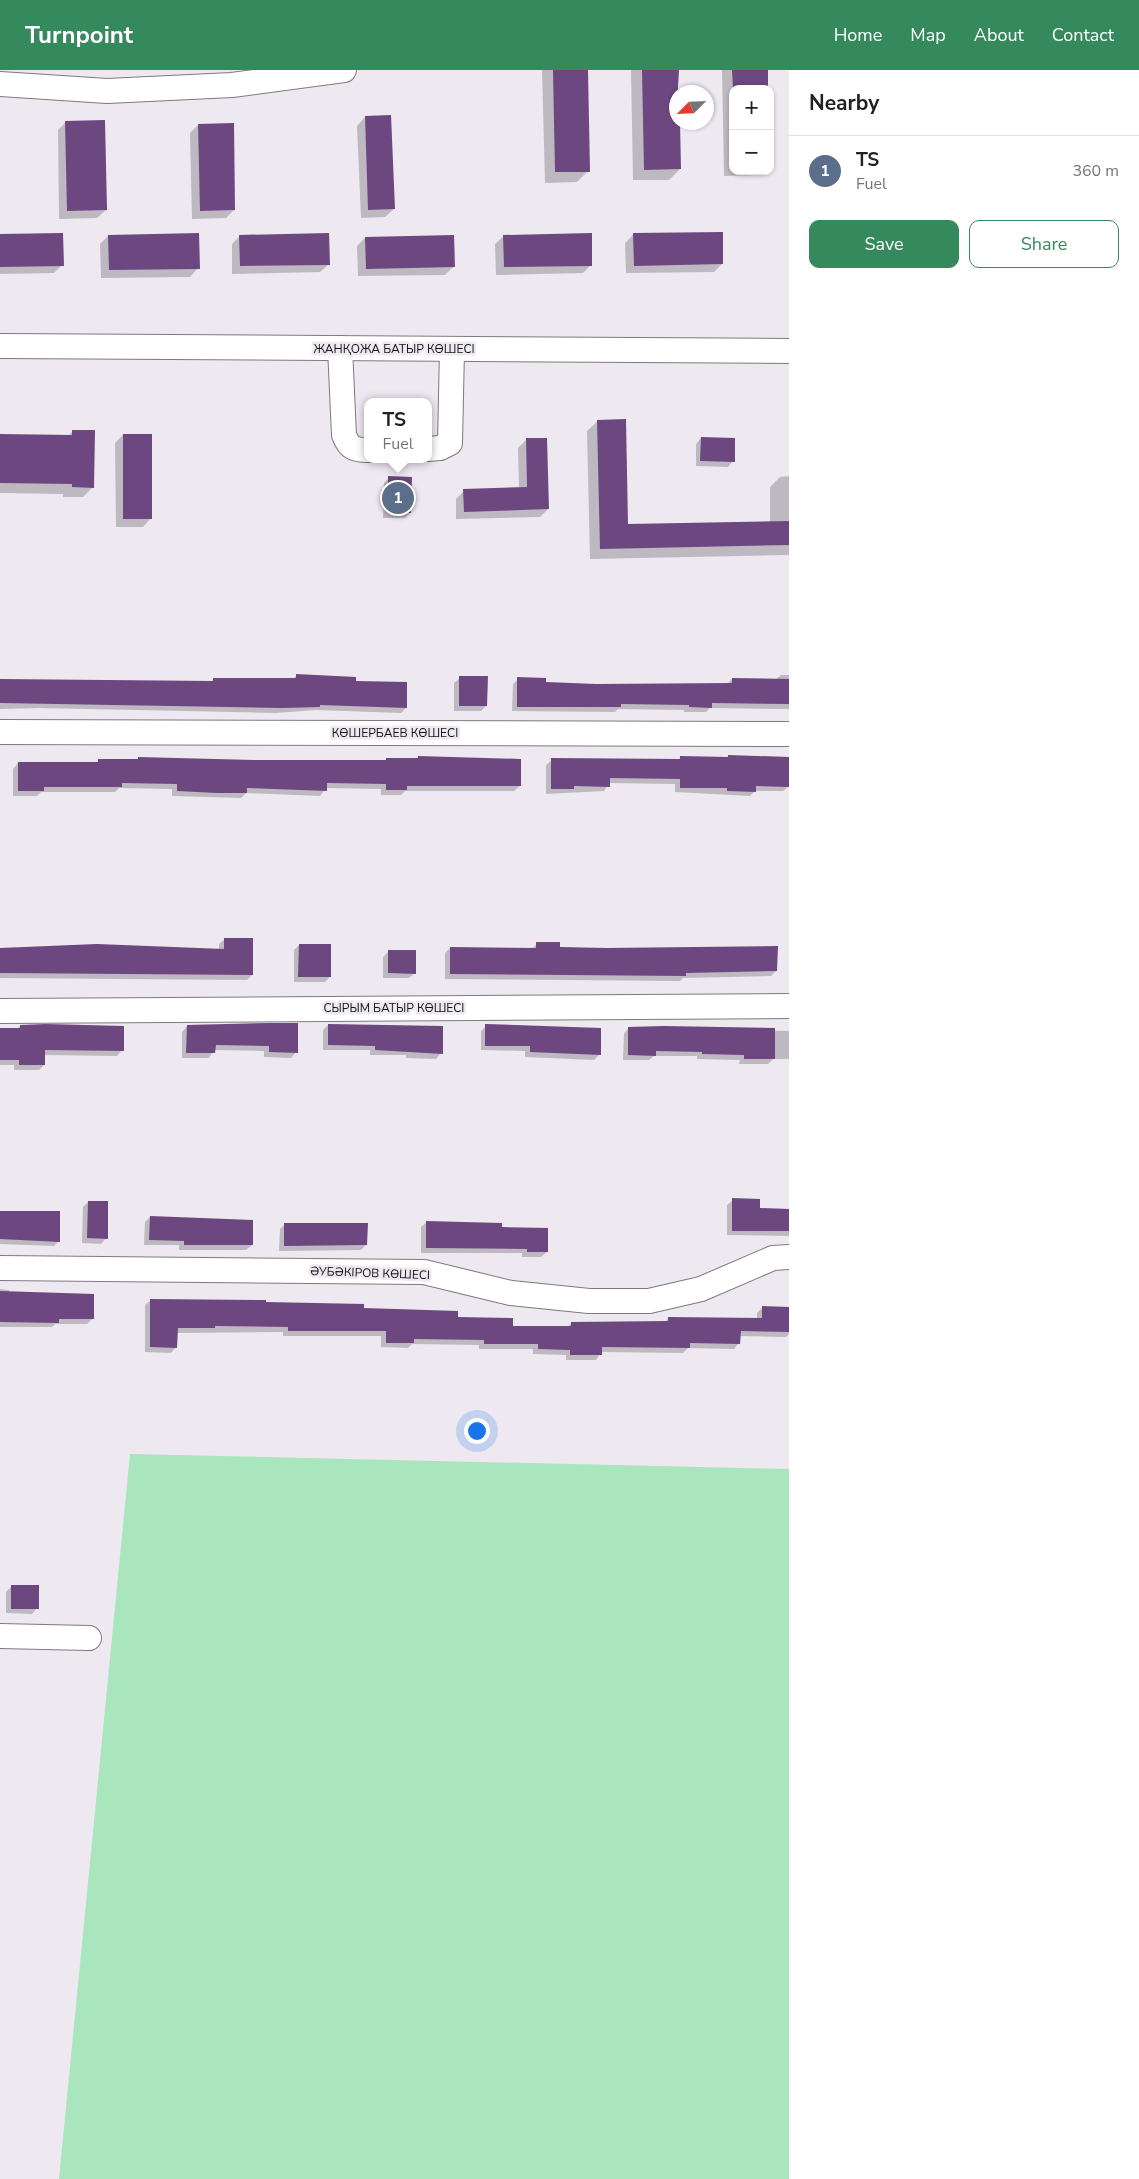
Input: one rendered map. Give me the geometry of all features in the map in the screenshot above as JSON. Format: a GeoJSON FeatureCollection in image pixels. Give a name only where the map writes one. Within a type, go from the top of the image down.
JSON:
{"type":"FeatureCollection","features":[{"type":"Feature","properties":{"kind":"street"},"geometry":{"type":"LineString","coordinates":[[0,84],[106,91],[232,85],[344,70]]}},
{"type":"Feature","properties":{"kind":"street","name":"ЖАНҚОЖА БАТЫР КӨШЕСІ"},"geometry":{"type":"LineString","coordinates":[[0,346],[789,351]]}},
{"type":"Feature","properties":{"kind":"street"},"geometry":{"type":"LineString","coordinates":[[340,348],[344,435],[347,444],[355,450],[364,450]]}},
{"type":"Feature","properties":{"kind":"street"},"geometry":{"type":"LineString","coordinates":[[432,449],[440,448],[450,443],[452,349]]}},
{"type":"Feature","properties":{"kind":"street","name":"КӨШЕРБАЕВ КӨШЕСІ"},"geometry":{"type":"LineString","coordinates":[[0,732],[789,734]]}},
{"type":"Feature","properties":{"kind":"street","name":"СЫРЫМ БАТЫР КӨШЕСІ"},"geometry":{"type":"LineString","coordinates":[[0,1011],[789,1006]]}},
{"type":"Feature","properties":{"kind":"street","name":"ӘУБӘКІРОВ КӨШЕСІ"},"geometry":{"type":"LineString","coordinates":[[0,1268],[424,1272],[511,1293],[590,1301],[649,1301],[701,1288],[773,1258],[789,1257]]}},
{"type":"Feature","properties":{"kind":"street"},"geometry":{"type":"LineString","coordinates":[[0,1636],[88,1638]]}},
{"type":"Feature","properties":{"kind":"green space"},"geometry":{"type":"Polygon","coordinates":[[[130,1454],[789,1469],[789,2179],[59,2179],[130,1454]]]}},
{"type":"Feature","properties":{"kind":"building"},"geometry":{"type":"Polygon","coordinates":[[[553,70],[588,70],[590,172],[555,172],[553,70]]]}},
{"type":"Feature","properties":{"kind":"building"},"geometry":{"type":"Polygon","coordinates":[[[642,70],[679,70],[678,85],[669,85],[669,130],[680,130],[681,169],[644,170],[642,70]]]}},
{"type":"Feature","properties":{"kind":"building"},"geometry":{"type":"Polygon","coordinates":[[[732,70],[768,70],[768,85],[733,85],[732,70]]]}},
{"type":"Feature","properties":{"kind":"building"},"geometry":{"type":"Polygon","coordinates":[[[391,115],[395,209],[368,210],[365,116],[391,115]]]}},
{"type":"Feature","properties":{"kind":"building"},"geometry":{"type":"Polygon","coordinates":[[[105,120],[107,210],[67,211],[65,121],[105,120]]]}},
{"type":"Feature","properties":{"kind":"building"},"geometry":{"type":"Polygon","coordinates":[[[234,123],[235,210],[200,211],[198,124],[234,123]]]}},
{"type":"Feature","properties":{"kind":"building"},"geometry":{"type":"Polygon","coordinates":[[[723,232],[723,264],[634,266],[633,233],[723,232]]]}},
{"type":"Feature","properties":{"kind":"building"},"geometry":{"type":"Polygon","coordinates":[[[63,233],[64,266],[0,267],[0,234],[63,233]]]}},
{"type":"Feature","properties":{"kind":"building"},"geometry":{"type":"Polygon","coordinates":[[[199,233],[200,269],[109,270],[108,235],[199,233]]]}},
{"type":"Feature","properties":{"kind":"building"},"geometry":{"type":"Polygon","coordinates":[[[329,233],[330,265],[240,266],[239,235],[329,233]]]}},
{"type":"Feature","properties":{"kind":"building"},"geometry":{"type":"Polygon","coordinates":[[[592,233],[592,266],[504,267],[503,235],[592,233]]]}},
{"type":"Feature","properties":{"kind":"building"},"geometry":{"type":"Polygon","coordinates":[[[454,235],[455,267],[366,269],[365,237],[454,235]]]}},
{"type":"Feature","properties":{"kind":"building"},"geometry":{"type":"Polygon","coordinates":[[[626,419],[628,524],[789,521],[789,545],[600,549],[597,420],[626,419]]]}},
{"type":"Feature","properties":{"kind":"building"},"geometry":{"type":"Polygon","coordinates":[[[72,430],[95,430],[94,488],[72,487],[72,484],[0,483],[0,434],[72,435],[72,430]]]}},
{"type":"Feature","properties":{"kind":"building"},"geometry":{"type":"Polygon","coordinates":[[[123,434],[152,434],[152,519],[123,519],[123,434]]]}},
{"type":"Feature","properties":{"kind":"building"},"geometry":{"type":"Polygon","coordinates":[[[701,437],[735,438],[735,462],[700,461],[701,437]]]}},
{"type":"Feature","properties":{"kind":"building"},"geometry":{"type":"Polygon","coordinates":[[[526,438],[547,438],[549,509],[464,512],[463,489],[527,487],[526,438]]]}},
{"type":"Feature","properties":{"kind":"building"},"geometry":{"type":"Polygon","coordinates":[[[388,476],[412,477],[411,513],[388,513],[388,476]]]}},
{"type":"Feature","properties":{"kind":"building"},"geometry":{"type":"Polygon","coordinates":[[[296,674],[356,677],[356,681],[407,682],[407,708],[320,705],[320,707],[282,708],[0,703],[0,679],[213,681],[213,678],[296,678],[296,674]]]}},
{"type":"Feature","properties":{"kind":"building"},"geometry":{"type":"Polygon","coordinates":[[[459,676],[488,676],[487,706],[459,706],[459,676]]]}},
{"type":"Feature","properties":{"kind":"building"},"geometry":{"type":"Polygon","coordinates":[[[517,677],[546,678],[546,682],[596,684],[732,683],[732,678],[789,679],[789,704],[712,703],[712,708],[689,707],[689,705],[621,704],[621,707],[517,707],[517,677]]]}},
{"type":"Feature","properties":{"kind":"building"},"geometry":{"type":"Polygon","coordinates":[[[728,755],[789,757],[789,787],[756,786],[756,792],[727,791],[727,788],[680,788],[680,779],[610,778],[610,787],[574,786],[574,789],[551,789],[551,758],[680,759],[680,756],[728,757],[728,755]]]}},
{"type":"Feature","properties":{"kind":"building"},"geometry":{"type":"Polygon","coordinates":[[[418,756],[521,759],[521,786],[407,786],[407,790],[386,790],[386,784],[327,783],[327,791],[247,788],[247,793],[217,793],[177,791],[177,784],[122,783],[122,787],[44,787],[44,791],[18,791],[18,762],[98,762],[98,759],[138,759],[138,757],[254,760],[386,760],[386,758],[418,758],[418,756]]]}},
{"type":"Feature","properties":{"kind":"building"},"geometry":{"type":"Polygon","coordinates":[[[224,938],[253,938],[253,975],[0,973],[0,948],[97,944],[224,949],[224,938]]]}},
{"type":"Feature","properties":{"kind":"building"},"geometry":{"type":"Polygon","coordinates":[[[536,942],[560,942],[560,947],[606,948],[778,946],[777,971],[686,973],[686,976],[450,974],[450,947],[536,948],[536,942]]]}},
{"type":"Feature","properties":{"kind":"building"},"geometry":{"type":"Polygon","coordinates":[[[299,944],[331,944],[331,977],[298,977],[299,944]]]}},
{"type":"Feature","properties":{"kind":"building"},"geometry":{"type":"Polygon","coordinates":[[[388,950],[416,950],[416,974],[388,973],[388,950]]]}},
{"type":"Feature","properties":{"kind":"building"},"geometry":{"type":"Polygon","coordinates":[[[298,1023],[298,1053],[269,1052],[269,1046],[216,1045],[215,1053],[186,1053],[187,1025],[298,1023]]]}},
{"type":"Feature","properties":{"kind":"building"},"geometry":{"type":"Polygon","coordinates":[[[328,1024],[443,1026],[443,1054],[375,1050],[375,1046],[328,1045],[328,1024]]]}},
{"type":"Feature","properties":{"kind":"building"},"geometry":{"type":"Polygon","coordinates":[[[485,1024],[601,1028],[601,1055],[530,1052],[530,1046],[485,1046],[485,1024]]]}},
{"type":"Feature","properties":{"kind":"building"},"geometry":{"type":"Polygon","coordinates":[[[20,1025],[124,1026],[124,1051],[45,1050],[45,1065],[19,1065],[19,1060],[0,1060],[0,1028],[20,1028],[20,1025]]]}},
{"type":"Feature","properties":{"kind":"building"},"geometry":{"type":"Polygon","coordinates":[[[628,1027],[775,1028],[775,1059],[744,1059],[744,1055],[702,1054],[702,1052],[656,1051],[656,1056],[628,1055],[628,1027]]]}},
{"type":"Feature","properties":{"kind":"building"},"geometry":{"type":"Polygon","coordinates":[[[732,1198],[760,1199],[760,1208],[789,1209],[789,1231],[732,1231],[732,1198]]]}},
{"type":"Feature","properties":{"kind":"building"},"geometry":{"type":"Polygon","coordinates":[[[88,1201],[108,1201],[108,1239],[87,1238],[88,1201]]]}},
{"type":"Feature","properties":{"kind":"building"},"geometry":{"type":"Polygon","coordinates":[[[0,1211],[60,1211],[60,1242],[0,1239],[0,1211]]]}},
{"type":"Feature","properties":{"kind":"building"},"geometry":{"type":"Polygon","coordinates":[[[150,1216],[253,1220],[253,1245],[184,1245],[184,1241],[149,1240],[150,1216]]]}},
{"type":"Feature","properties":{"kind":"building"},"geometry":{"type":"Polygon","coordinates":[[[426,1221],[502,1223],[502,1227],[548,1228],[548,1252],[527,1252],[527,1249],[426,1248],[426,1221]]]}},
{"type":"Feature","properties":{"kind":"building"},"geometry":{"type":"Polygon","coordinates":[[[284,1223],[368,1223],[367,1245],[284,1246],[284,1223]]]}},
{"type":"Feature","properties":{"kind":"building"},"geometry":{"type":"Polygon","coordinates":[[[0,1291],[94,1294],[94,1319],[59,1319],[59,1323],[0,1322],[0,1291]]]}},
{"type":"Feature","properties":{"kind":"building"},"geometry":{"type":"Polygon","coordinates":[[[150,1299],[266,1300],[266,1302],[364,1304],[364,1308],[458,1311],[458,1317],[513,1318],[513,1326],[571,1326],[571,1322],[668,1321],[668,1317],[762,1318],[762,1306],[789,1307],[789,1332],[741,1331],[740,1344],[690,1343],[690,1348],[602,1347],[602,1355],[570,1355],[570,1350],[538,1349],[538,1344],[484,1344],[484,1340],[414,1339],[414,1343],[386,1343],[386,1331],[288,1331],[288,1327],[215,1326],[215,1328],[178,1328],[177,1348],[150,1347],[150,1299]]]}},
{"type":"Feature","properties":{"kind":"building"},"geometry":{"type":"Polygon","coordinates":[[[11,1585],[39,1585],[39,1609],[11,1609],[11,1585]]]}},
{"type":"Feature","properties":{"kind":"place","name":"TS"},"geometry":{"type":"Point","coordinates":[398,498]}}]}
